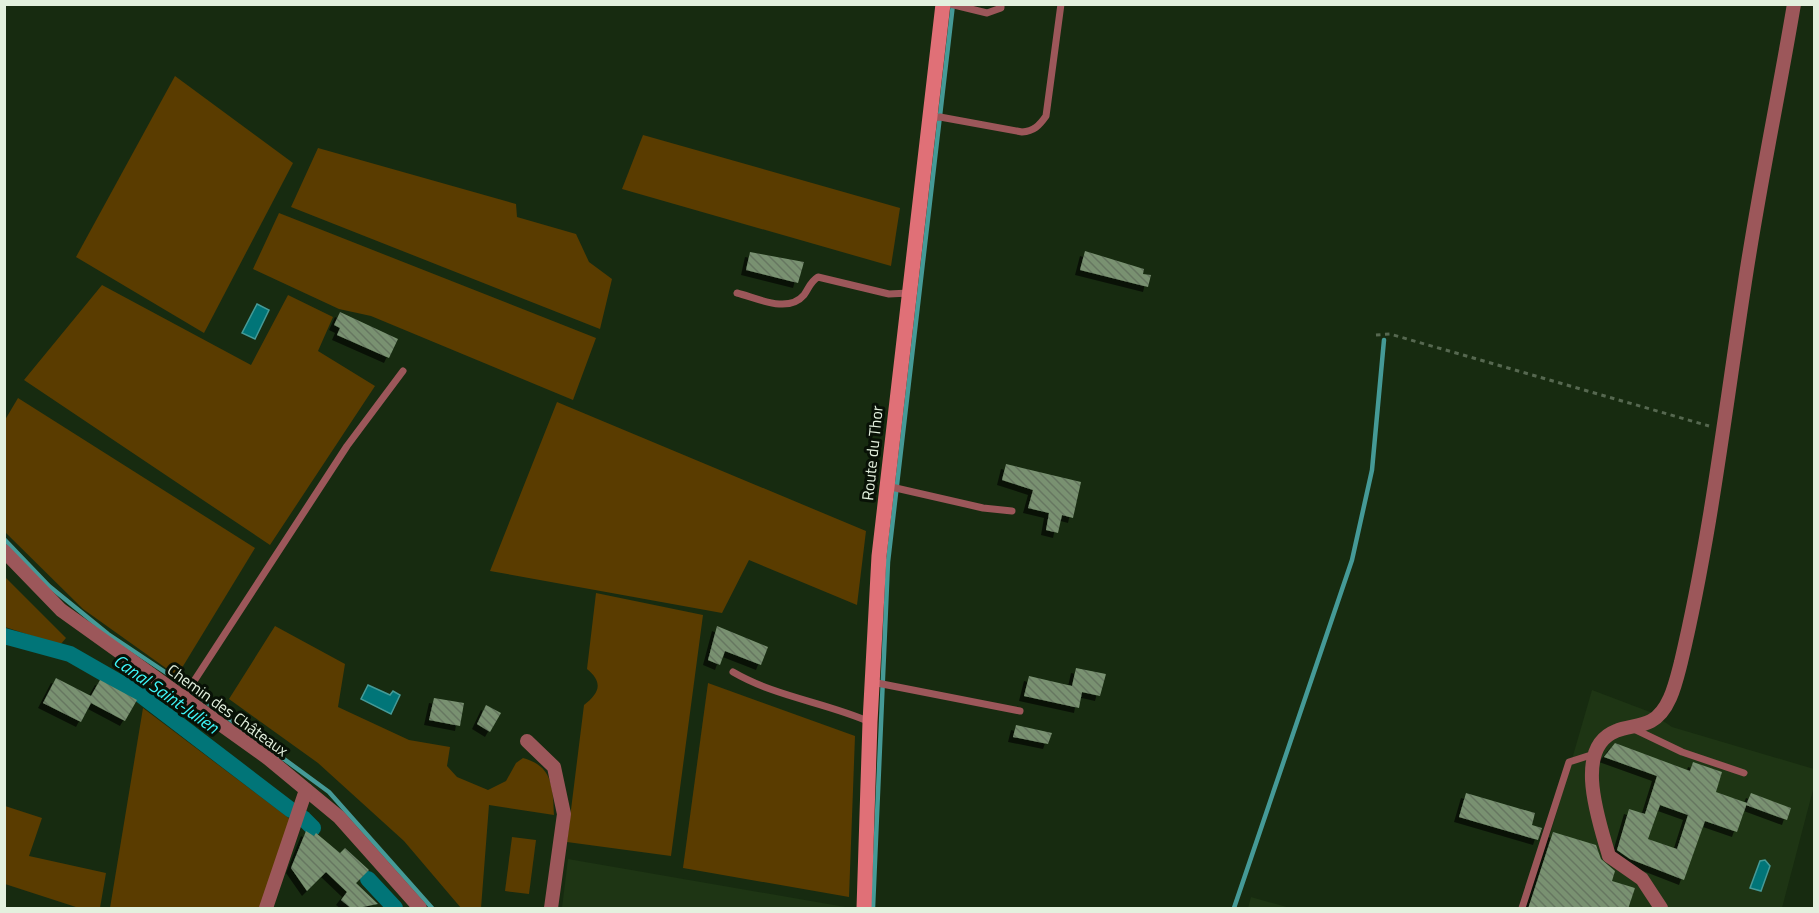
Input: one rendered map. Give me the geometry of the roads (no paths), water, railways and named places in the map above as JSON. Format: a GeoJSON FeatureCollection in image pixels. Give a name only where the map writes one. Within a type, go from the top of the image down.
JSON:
{"type":"FeatureCollection","features":[{"type":"Feature","properties":{"kind":"street","name":"Route du Thor"},"geometry":{"type":"LineString","coordinates":[[864,909],[870,722],[879,556],[944,4]]}},
{"type":"Feature","properties":{"kind":"street"},"geometry":{"type":"LineString","coordinates":[[1661,909],[1642,879],[1609,856],[1591,784],[1595,753],[1599,744],[1614,731],[1652,721],[1662,711],[1675,685],[1722,429],[1744,284],[1794,4]]}},
{"type":"Feature","properties":{"kind":"street","name":"Chemin des Châteaux"},"geometry":{"type":"LineString","coordinates":[[4,551],[61,610],[270,759],[339,817],[420,909]]}},
{"type":"Feature","properties":{"kind":"street"},"geometry":{"type":"LineString","coordinates":[[526,741],[554,767],[564,814],[551,909]]}},
{"type":"Feature","properties":{"kind":"street"},"geometry":{"type":"LineString","coordinates":[[266,909],[306,790]]}},
{"type":"Feature","properties":{"kind":"lane"},"geometry":{"type":"LineString","coordinates":[[950,4],[987,13],[1001,8],[1001,4]]}},
{"type":"Feature","properties":{"kind":"lane"},"geometry":{"type":"LineString","coordinates":[[930,118],[940,117],[1031,132],[1046,116],[1061,4]]}},
{"type":"Feature","properties":{"kind":"lane"},"geometry":{"type":"LineString","coordinates":[[737,293],[792,305],[804,295],[811,282],[818,277],[889,294],[909,293]]}},
{"type":"Feature","properties":{"kind":"lane"},"geometry":{"type":"LineString","coordinates":[[183,698],[347,446],[403,371]]}},
{"type":"Feature","properties":{"kind":"lane"},"geometry":{"type":"LineString","coordinates":[[887,486],[983,508],[1012,511]]}},
{"type":"Feature","properties":{"kind":"lane"},"geometry":{"type":"LineString","coordinates":[[733,672],[758,687],[870,722]]}},
{"type":"Feature","properties":{"kind":"lane"},"geometry":{"type":"LineString","coordinates":[[872,682],[1020,711]]}},
{"type":"Feature","properties":{"kind":"lane"},"geometry":{"type":"LineString","coordinates":[[1632,728],[1682,752],[1744,773]]}},
{"type":"Feature","properties":{"kind":"lane"},"geometry":{"type":"LineString","coordinates":[[1522,909],[1569,762],[1595,753]]}},
{"type":"Feature","properties":{"kind":"water"},"geometry":{"type":"Polygon","coordinates":[[[257,304],[269,310],[255,339],[242,333],[257,304]]]}},
{"type":"Feature","properties":{"kind":"water"},"geometry":{"type":"Polygon","coordinates":[[[368,685],[390,695],[393,691],[400,695],[391,714],[361,699],[368,685]]]}},
{"type":"Feature","properties":{"kind":"water"},"geometry":{"type":"Polygon","coordinates":[[[1765,860],[1770,866],[1761,891],[1750,888],[1760,861],[1765,860]]]}},
{"type":"Feature","properties":{"kind":"waterway"},"geometry":{"type":"LineString","coordinates":[[873,908],[888,562],[953,4]]}},
{"type":"Feature","properties":{"kind":"waterway"},"geometry":{"type":"LineString","coordinates":[[1234,908],[1352,560],[1372,470],[1384,340]]}},
{"type":"Feature","properties":{"kind":"waterway"},"geometry":{"type":"LineString","coordinates":[[4,539],[49,586],[108,634],[168,674],[329,792],[432,908]]}},
{"type":"Feature","properties":{"kind":"waterway","name":"Canal Saint-Julien"},"geometry":{"type":"LineString","coordinates":[[4,636],[70,654],[138,693],[291,810]]}},
{"type":"Feature","properties":{"kind":"waterway","name":"Canal Saint-Julien"},"geometry":{"type":"LineString","coordinates":[[303,818],[313,828]]}},
{"type":"Feature","properties":{"kind":"waterway","name":"Canal Saint-Julien"},"geometry":{"type":"LineString","coordinates":[[368,879],[395,908]]}}]}
